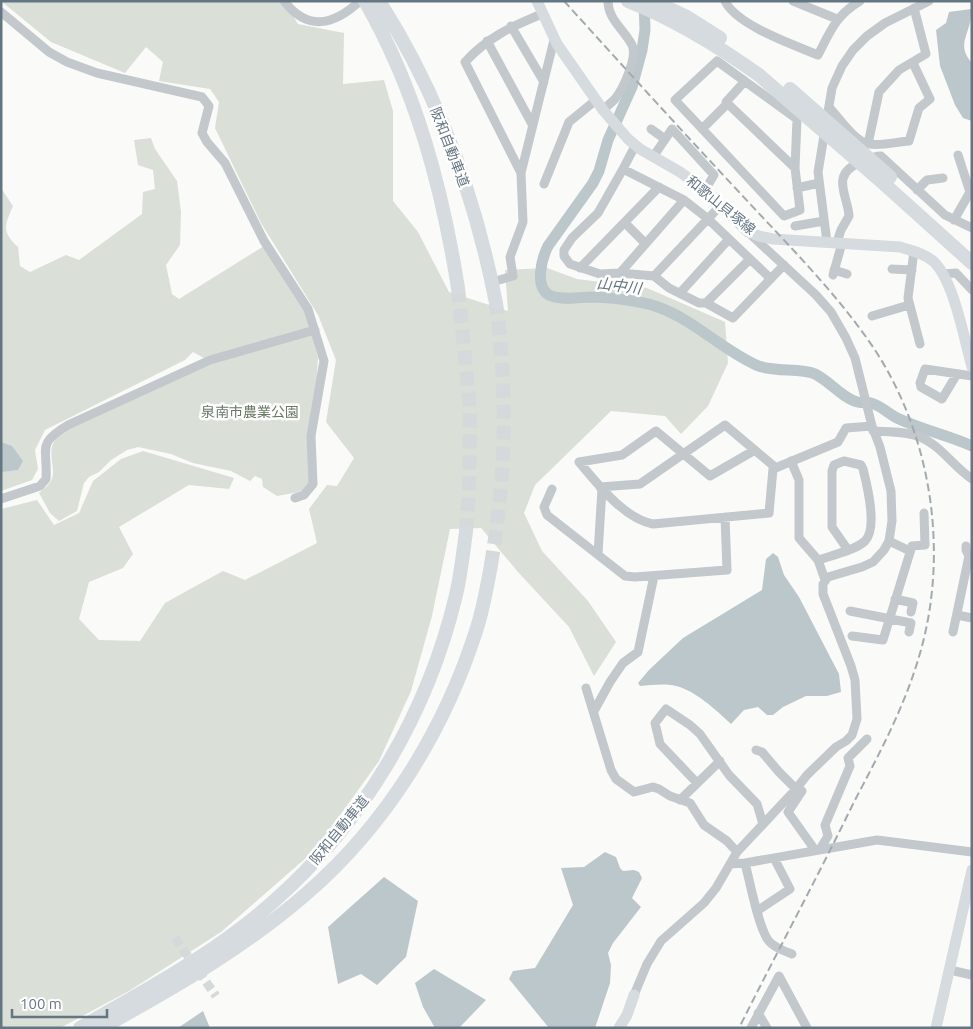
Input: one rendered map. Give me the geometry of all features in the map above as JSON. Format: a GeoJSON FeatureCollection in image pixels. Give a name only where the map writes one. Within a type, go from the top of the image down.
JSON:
{"type":"FeatureCollection","features":[{"type":"Feature","properties":{"kind":"highway","name":"阪和自動車道"},"geometry":{"type":"LineString","coordinates":[[365,1],[380,11],[417,69],[449,138],[476,218],[496,303]]}},
{"type":"Feature","properties":{"kind":"highway"},"geometry":{"type":"LineString","coordinates":[[628,1],[676,17]]}},
{"type":"Feature","properties":{"kind":"highway"},"geometry":{"type":"LineString","coordinates":[[653,1],[676,17],[738,49],[874,169],[972,252]]}},
{"type":"Feature","properties":{"kind":"highway","name":"阪和自動車道"},"geometry":{"type":"LineString","coordinates":[[380,11],[426,142],[446,221],[458,288]]}},
{"type":"Feature","properties":{"kind":"highway"},"geometry":{"type":"LineString","coordinates":[[874,169],[882,182],[972,263]]}},
{"type":"Feature","properties":{"kind":"highway","name":"阪和自動車道"},"geometry":{"type":"LineString","coordinates":[[80,1028],[178,970],[243,926],[300,877],[349,822],[391,759],[425,691],[438,656],[456,594],[466,532]]}},
{"type":"Feature","properties":{"kind":"highway","name":"阪和自動車道"},"geometry":{"type":"LineString","coordinates":[[101,1028],[208,966],[276,919],[327,874],[371,827],[412,769],[432,736],[476,630],[491,565]]}},
{"type":"Feature","properties":{"kind":"main road","name":"和歌山貝塚線"},"geometry":{"type":"LineString","coordinates":[[537,1],[554,40],[604,112],[632,142],[705,190],[748,232],[780,240],[835,242],[900,248],[914,251],[932,261],[944,274],[949,284],[972,367]]}},
{"type":"Feature","properties":{"kind":"main road"},"geometry":{"type":"LineString","coordinates":[[936,1028],[971,874]]}},
{"type":"Feature","properties":{"kind":"main road"},"geometry":{"type":"LineString","coordinates":[[619,1028],[627,1015],[634,995]]}},
{"type":"Feature","properties":{"kind":"street"},"geometry":{"type":"LineString","coordinates":[[284,1],[299,17],[318,22],[340,16],[360,1]]}},
{"type":"Feature","properties":{"kind":"street"},"geometry":{"type":"LineString","coordinates":[[604,112],[616,98],[635,55],[632,46],[608,12],[608,1]]}},
{"type":"Feature","properties":{"kind":"street"},"geometry":{"type":"LineString","coordinates":[[725,1],[728,9],[750,24],[778,39],[818,55],[837,19],[851,6],[860,1]]}},
{"type":"Feature","properties":{"kind":"street"},"geometry":{"type":"LineString","coordinates":[[793,1],[837,19]]}},
{"type":"Feature","properties":{"kind":"street"},"geometry":{"type":"LineString","coordinates":[[835,242],[824,221],[818,172],[832,88],[842,66],[853,50],[867,36],[885,23],[929,1]]}},
{"type":"Feature","properties":{"kind":"street"},"geometry":{"type":"LineString","coordinates":[[868,144],[880,92],[899,70],[926,54],[914,8]]}},
{"type":"Feature","properties":{"kind":"street"},"geometry":{"type":"LineString","coordinates":[[1,12],[49,52],[67,62],[97,73],[202,97],[209,106],[202,133],[207,142],[225,163],[264,240],[308,309],[324,361],[311,436],[313,484],[304,495],[295,498]]}},
{"type":"Feature","properties":{"kind":"street"},"geometry":{"type":"LineString","coordinates":[[521,173],[465,62],[487,41],[511,26],[542,14]]}},
{"type":"Feature","properties":{"kind":"street"},"geometry":{"type":"LineString","coordinates":[[511,26],[544,82]]}},
{"type":"Feature","properties":{"kind":"street"},"geometry":{"type":"LineString","coordinates":[[499,280],[513,276],[510,257],[523,222],[521,173],[554,40]]}},
{"type":"Feature","properties":{"kind":"street"},"geometry":{"type":"LineString","coordinates":[[487,41],[532,124]]}},
{"type":"Feature","properties":{"kind":"street"},"geometry":{"type":"LineString","coordinates":[[716,61],[797,119],[795,168],[800,210],[784,216],[702,129],[675,100],[716,61]]}},
{"type":"Feature","properties":{"kind":"street"},"geometry":{"type":"LineString","coordinates":[[829,107],[859,140],[868,144],[909,142],[919,108],[930,99],[913,62]]}},
{"type":"Feature","properties":{"kind":"street"},"geometry":{"type":"LineString","coordinates":[[702,129],[727,104],[726,102],[745,81]]}},
{"type":"Feature","properties":{"kind":"street"},"geometry":{"type":"LineString","coordinates":[[544,184],[569,122],[596,100]]}},
{"type":"Feature","properties":{"kind":"street"},"geometry":{"type":"LineString","coordinates":[[727,104],[795,168]]}},
{"type":"Feature","properties":{"kind":"street"},"geometry":{"type":"LineString","coordinates":[[651,129],[665,139]]}},
{"type":"Feature","properties":{"kind":"street"},"geometry":{"type":"LineString","coordinates":[[653,157],[672,129],[714,175],[705,190]]}},
{"type":"Feature","properties":{"kind":"street"},"geometry":{"type":"LineString","coordinates":[[632,142],[623,169],[598,213],[581,228],[564,250],[564,256],[570,264],[600,274],[620,273],[654,276],[669,288],[699,303],[706,303],[733,318],[784,265]]}},
{"type":"Feature","properties":{"kind":"street"},"geometry":{"type":"LineString","coordinates":[[954,220],[970,192],[968,172],[958,155]]}},
{"type":"Feature","properties":{"kind":"street"},"geometry":{"type":"LineString","coordinates":[[846,274],[834,273],[835,242],[849,216],[842,187],[844,177],[848,170],[855,165],[875,156],[881,156],[945,215],[972,228]]}},
{"type":"Feature","properties":{"kind":"street"},"geometry":{"type":"LineString","coordinates":[[623,169],[684,200],[708,218],[771,280]]}},
{"type":"Feature","properties":{"kind":"street"},"geometry":{"type":"LineString","coordinates":[[918,190],[927,180],[943,178]]}},
{"type":"Feature","properties":{"kind":"street"},"geometry":{"type":"LineString","coordinates":[[797,188],[819,183]]}},
{"type":"Feature","properties":{"kind":"street"},"geometry":{"type":"LineString","coordinates":[[580,268],[625,224],[658,187]]}},
{"type":"Feature","properties":{"kind":"street"},"geometry":{"type":"LineString","coordinates":[[620,273],[645,242],[684,200]]}},
{"type":"Feature","properties":{"kind":"street"},"geometry":{"type":"LineString","coordinates":[[654,276],[721,205]]}},
{"type":"Feature","properties":{"kind":"street"},"geometry":{"type":"LineString","coordinates":[[795,226],[824,221]]}},
{"type":"Feature","properties":{"kind":"street"},"geometry":{"type":"LineString","coordinates":[[625,224],[645,242]]}},
{"type":"Feature","properties":{"kind":"street"},"geometry":{"type":"LineString","coordinates":[[748,232],[816,295],[830,312],[846,338],[858,371],[892,496],[892,522],[889,541],[884,550],[873,562],[825,580]]}},
{"type":"Feature","properties":{"kind":"street"},"geometry":{"type":"LineString","coordinates":[[680,293],[729,239]]}},
{"type":"Feature","properties":{"kind":"street"},"geometry":{"type":"LineString","coordinates":[[775,258],[780,240]]}},
{"type":"Feature","properties":{"kind":"street"},"geometry":{"type":"LineString","coordinates":[[914,251],[908,298],[920,344]]}},
{"type":"Feature","properties":{"kind":"street"},"geometry":{"type":"LineString","coordinates":[[706,303],[750,259]]}},
{"type":"Feature","properties":{"kind":"street"},"geometry":{"type":"LineString","coordinates":[[892,268],[912,270]]}},
{"type":"Feature","properties":{"kind":"street"},"geometry":{"type":"LineString","coordinates":[[944,274],[956,273],[972,290]]}},
{"type":"Feature","properties":{"kind":"street"},"geometry":{"type":"LineString","coordinates":[[877,313],[910,305]]}},
{"type":"Feature","properties":{"kind":"street"},"geometry":{"type":"LineString","coordinates":[[1,499],[40,486],[46,479],[44,452],[46,444],[51,436],[68,424],[210,360],[315,330]]}},
{"type":"Feature","properties":{"kind":"street"},"geometry":{"type":"LineString","coordinates":[[957,374],[972,376]]}},
{"type":"Feature","properties":{"kind":"street"},"geometry":{"type":"LineString","coordinates":[[601,488],[640,484],[725,425],[776,468]]}},
{"type":"Feature","properties":{"kind":"street"},"geometry":{"type":"LineString","coordinates":[[755,450],[710,476],[656,431],[622,455],[579,462],[601,488],[634,517],[642,522],[653,524],[769,513],[773,469],[838,442],[846,428],[872,428],[921,437],[971,477]]}},
{"type":"Feature","properties":{"kind":"street"},"geometry":{"type":"LineString","coordinates":[[818,560],[848,550],[863,543],[869,534],[871,505],[861,465],[844,460],[834,465],[832,471],[832,527],[848,550]]}},
{"type":"Feature","properties":{"kind":"street"},"geometry":{"type":"LineString","coordinates":[[792,461],[799,480],[799,538],[818,560],[825,580],[823,591],[825,601],[854,676],[857,719],[854,730],[849,738],[836,746],[808,775],[788,812],[818,850]]}},
{"type":"Feature","properties":{"kind":"street"},"geometry":{"type":"LineString","coordinates":[[598,554],[601,488]]}},
{"type":"Feature","properties":{"kind":"street"},"geometry":{"type":"LineString","coordinates":[[552,489],[544,507],[547,515],[625,576],[654,576],[727,570],[725,517]]}},
{"type":"Feature","properties":{"kind":"street"},"geometry":{"type":"LineString","coordinates":[[852,636],[883,640],[912,546],[926,545],[924,513]]}},
{"type":"Feature","properties":{"kind":"street"},"geometry":{"type":"LineString","coordinates":[[889,541],[910,551]]}},
{"type":"Feature","properties":{"kind":"street"},"geometry":{"type":"LineString","coordinates":[[953,632],[970,557],[966,546]]}},
{"type":"Feature","properties":{"kind":"street"},"geometry":{"type":"LineString","coordinates":[[594,711],[623,663],[638,652],[654,576]]}},
{"type":"Feature","properties":{"kind":"street"},"geometry":{"type":"LineString","coordinates":[[895,599],[914,604],[911,612]]}},
{"type":"Feature","properties":{"kind":"street"},"geometry":{"type":"LineString","coordinates":[[850,610],[911,623],[910,632]]}},
{"type":"Feature","properties":{"kind":"street"},"geometry":{"type":"LineString","coordinates":[[957,615],[972,618]]}},
{"type":"Feature","properties":{"kind":"street"},"geometry":{"type":"LineString","coordinates":[[586,688],[611,770],[616,779],[634,792],[652,788],[659,789],[670,796],[690,803],[704,825],[727,841],[737,852]]}},
{"type":"Feature","properties":{"kind":"street"},"geometry":{"type":"LineString","coordinates":[[697,783],[660,744],[655,723],[666,708],[695,730],[729,775],[757,804],[763,824]]}},
{"type":"Feature","properties":{"kind":"street"},"geometry":{"type":"LineString","coordinates":[[818,850],[828,836],[825,825],[850,766],[848,758],[866,739]]}},
{"type":"Feature","properties":{"kind":"street"},"geometry":{"type":"LineString","coordinates":[[756,750],[762,752],[779,772],[799,790]]}},
{"type":"Feature","properties":{"kind":"street"},"geometry":{"type":"LineString","coordinates":[[680,800],[720,761]]}},
{"type":"Feature","properties":{"kind":"street"},"geometry":{"type":"LineString","coordinates":[[634,995],[647,964],[660,941],[710,897],[737,852],[799,790]]}},
{"type":"Feature","properties":{"kind":"street"},"geometry":{"type":"LineString","coordinates":[[730,864],[877,840],[972,852]]}},
{"type":"Feature","properties":{"kind":"street"},"geometry":{"type":"LineString","coordinates":[[757,911],[790,889],[774,858]]}},
{"type":"Feature","properties":{"kind":"street"},"geometry":{"type":"LineString","coordinates":[[745,863],[757,911],[768,940],[792,954]]}},
{"type":"Feature","properties":{"kind":"street"},"geometry":{"type":"LineString","coordinates":[[950,970],[972,975]]}},
{"type":"Feature","properties":{"kind":"street"},"geometry":{"type":"LineString","coordinates":[[751,1028],[779,976],[807,1028]]}},
{"type":"Feature","properties":{"kind":"street"},"geometry":{"type":"LineString","coordinates":[[758,1013],[767,1028]]}},
{"type":"Feature","properties":{"kind":"green space"},"geometry":{"type":"Polygon","coordinates":[[[1,1],[284,1],[298,24],[344,33],[343,84],[384,80],[393,111],[393,201],[418,232],[449,292],[508,311],[505,270],[547,268],[577,279],[647,288],[725,322],[728,363],[708,406],[681,434],[665,416],[611,411],[535,485],[524,513],[542,551],[588,601],[616,642],[594,676],[569,627],[518,572],[481,528],[450,529],[432,616],[411,691],[379,761],[315,850],[221,932],[129,991],[60,1028],[1,1028],[1,509],[37,500],[54,525],[79,513],[93,481],[121,459],[143,451],[234,478],[229,489],[189,485],[119,527],[133,554],[123,568],[89,582],[79,619],[99,640],[140,641],[165,603],[223,571],[245,580],[317,543],[309,509],[327,485],[337,486],[354,458],[326,422],[336,360],[318,315],[261,223],[215,128],[219,102],[210,89],[159,81],[163,62],[146,47],[125,73],[51,42],[1,1]]]}},
{"type":"Feature","properties":{"kind":"green space","name":"泉南市農業公園"},"geometry":{"type":"Polygon","coordinates":[[[151,138],[155,149],[177,181],[181,212],[180,245],[166,265],[172,294],[179,299],[264,246],[305,309],[318,358],[311,484],[305,491],[277,496],[263,487],[262,479],[255,476],[250,481],[231,471],[193,463],[171,454],[138,447],[127,450],[111,460],[99,472],[89,477],[84,483],[77,511],[59,521],[50,513],[39,493],[52,479],[52,447],[55,439],[61,432],[211,362],[193,352],[185,360],[45,430],[35,450],[38,469],[32,480],[1,491],[1,188],[13,206],[6,228],[9,237],[18,247],[20,266],[30,272],[66,255],[79,260],[142,214],[143,192],[155,189],[153,170],[138,165],[134,140],[151,138]]]}},
{"type":"Feature","properties":{"kind":"shaded area"},"geometry":{"type":"Polygon","coordinates":[[[971,9],[971,17],[964,43],[967,56],[972,63],[972,121],[963,118],[955,105],[940,66],[936,30],[946,23],[949,12],[971,9]]]}},
{"type":"Feature","properties":{"kind":"shaded area"},"geometry":{"type":"Polygon","coordinates":[[[1,442],[12,446],[23,461],[18,470],[1,472],[1,442]]]}},
{"type":"Feature","properties":{"kind":"shaded area"},"geometry":{"type":"Polygon","coordinates":[[[773,553],[778,557],[784,575],[799,597],[839,674],[841,692],[827,696],[806,696],[783,707],[773,715],[767,715],[758,707],[744,710],[731,724],[705,702],[683,688],[658,684],[640,686],[638,683],[649,670],[683,638],[762,590],[766,559],[773,553]]]}},
{"type":"Feature","properties":{"kind":"shaded area"},"geometry":{"type":"Polygon","coordinates":[[[605,852],[616,857],[623,871],[634,870],[639,872],[642,878],[632,898],[641,907],[613,943],[608,953],[611,965],[610,983],[595,1028],[549,1028],[509,979],[513,971],[535,968],[573,905],[561,868],[584,867],[605,852]]]}},
{"type":"Feature","properties":{"kind":"shaded area"},"geometry":{"type":"Polygon","coordinates":[[[384,877],[418,901],[406,957],[377,985],[361,974],[338,984],[328,927],[384,877]]]}},
{"type":"Feature","properties":{"kind":"shaded area"},"geometry":{"type":"Polygon","coordinates":[[[434,969],[486,1000],[459,1028],[435,1028],[423,1007],[415,983],[434,969]]]}},
{"type":"Feature","properties":{"kind":"shaded area"},"geometry":{"type":"Polygon","coordinates":[[[203,1011],[210,1028],[178,1028],[203,1011]]]}},
{"type":"Feature","properties":{"kind":"waterway","name":"山中川"},"geometry":{"type":"LineString","coordinates":[[644,2],[645,30],[642,50],[632,87],[608,140],[599,171],[593,183],[548,246],[541,272],[544,291],[549,295],[559,298],[610,298],[658,307],[684,319],[731,351],[756,365],[771,369],[802,371],[815,374],[855,401],[874,404],[906,422],[972,446]]}},
{"type":"Feature","properties":{"kind":"tunnel"},"geometry":{"type":"LineString","coordinates":[[458,288],[470,410],[469,491],[466,532]]}},
{"type":"Feature","properties":{"kind":"tunnel"},"geometry":{"type":"LineString","coordinates":[[491,565],[500,498],[504,434],[500,337],[496,303]]}},
{"type":"Feature","properties":{"kind":"tunnel"},"geometry":{"type":"LineString","coordinates":[[175,938],[216,996]]}},
{"type":"Feature","properties":{"kind":"railway"},"geometry":{"type":"LineString","coordinates":[[564,1],[809,267],[858,326],[873,347],[893,382],[910,419],[922,458],[930,499],[934,539],[933,580],[928,621],[912,679],[881,750],[739,1028]]}}]}
